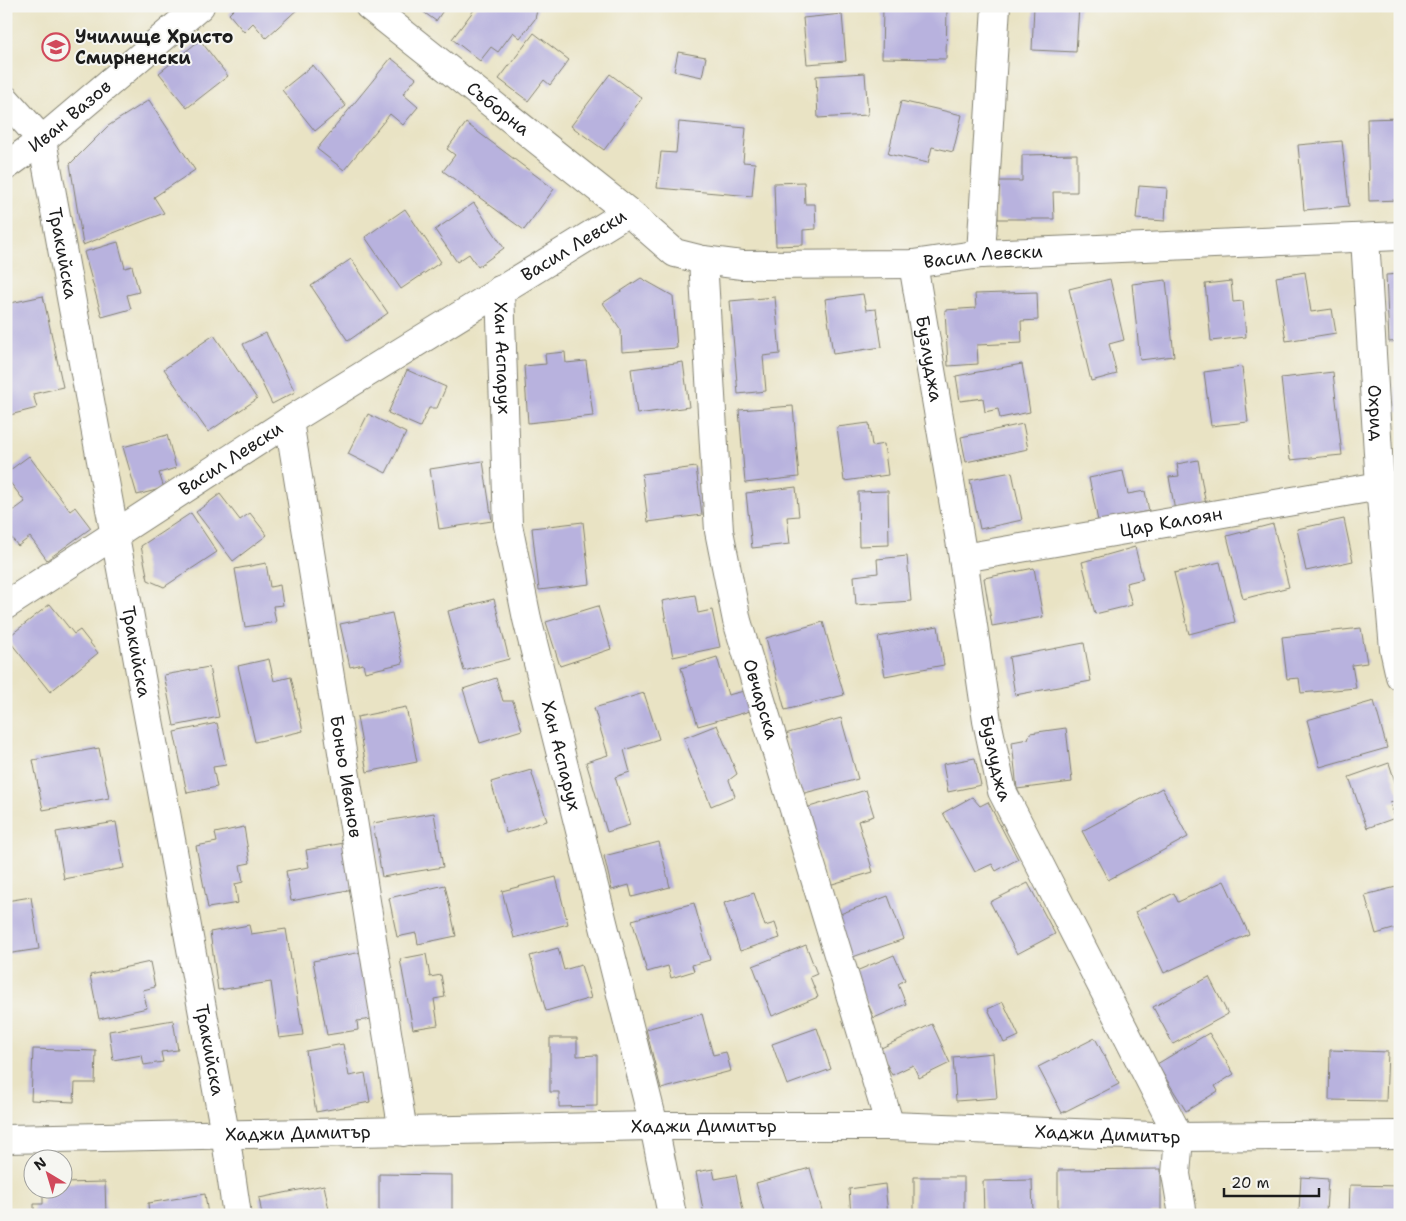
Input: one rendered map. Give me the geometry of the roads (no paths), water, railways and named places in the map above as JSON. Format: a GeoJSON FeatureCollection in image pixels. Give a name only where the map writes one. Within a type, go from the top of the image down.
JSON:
{"type":"FeatureCollection","features":[{"type":"Feature","properties":{"kind":"street","name":"Иван Вазов"},"geometry":{"type":"LineString","coordinates":[[6,166],[42,140],[200,6]]}},
{"type":"Feature","properties":{"kind":"street","name":"Съборна"},"geometry":{"type":"LineString","coordinates":[[369,6],[628,212]]}},
{"type":"Feature","properties":{"kind":"street"},"geometry":{"type":"LineString","coordinates":[[981,254],[996,6]]}},
{"type":"Feature","properties":{"kind":"street"},"geometry":{"type":"LineString","coordinates":[[6,100],[42,140]]}},
{"type":"Feature","properties":{"kind":"street","name":"Тракийска"},"geometry":{"type":"LineString","coordinates":[[42,140],[225,1134],[237,1215]]}},
{"type":"Feature","properties":{"kind":"street","name":"Васил Левски"},"geometry":{"type":"LineString","coordinates":[[6,605],[289,421],[628,212],[675,253],[703,260],[742,265],[914,264],[981,254],[1400,236]]}},
{"type":"Feature","properties":{"kind":"street","name":"Охрид"},"geometry":{"type":"LineString","coordinates":[[1366,238],[1380,486],[1394,649],[1400,676]]}},
{"type":"Feature","properties":{"kind":"street","name":"Овчарска"},"geometry":{"type":"LineString","coordinates":[[703,260],[719,531],[737,621],[890,1126]]}},
{"type":"Feature","properties":{"kind":"street","name":"Бузлуджа"},"geometry":{"type":"LineString","coordinates":[[914,264],[963,558],[987,720],[1002,791],[1179,1136]]}},
{"type":"Feature","properties":{"kind":"street","name":"Хан Аспарух"},"geometry":{"type":"LineString","coordinates":[[500,290],[508,525],[527,619],[654,1126],[672,1215]]}},
{"type":"Feature","properties":{"kind":"street","name":"Боньо Иванов"},"geometry":{"type":"LineString","coordinates":[[289,421],[403,1132]]}},
{"type":"Feature","properties":{"kind":"street","name":"Цар Калоян"},"geometry":{"type":"LineString","coordinates":[[963,558],[1380,486]]}},
{"type":"Feature","properties":{"kind":"street","name":"Хаджи Димитър"},"geometry":{"type":"LineString","coordinates":[[6,1139],[654,1126],[890,1126],[1179,1136],[1400,1135]]}},
{"type":"Feature","properties":{"kind":"street"},"geometry":{"type":"LineString","coordinates":[[1179,1136],[1176,1174],[1184,1215]]}},
{"type":"Feature","properties":{"kind":"place","name":"Училище Христо Смирненски"},"geometry":{"type":"Point","coordinates":[56,47]}}]}
